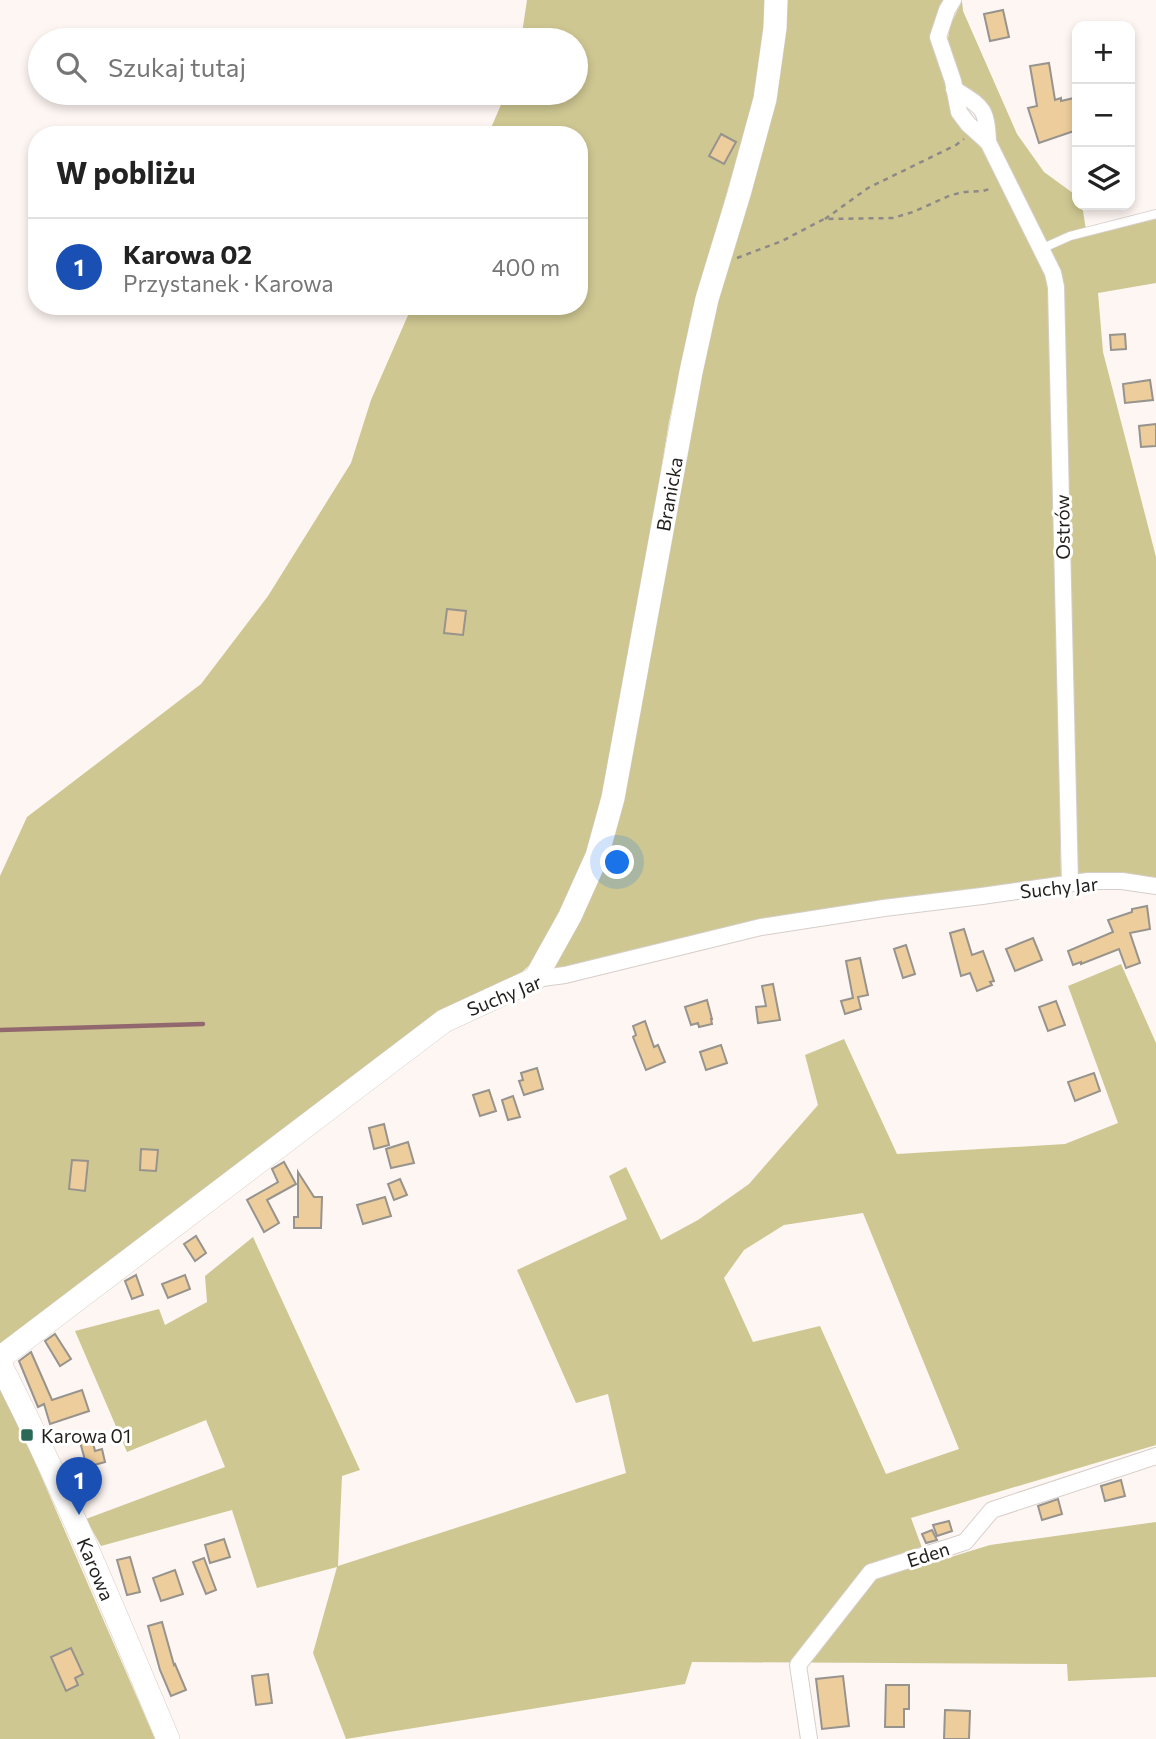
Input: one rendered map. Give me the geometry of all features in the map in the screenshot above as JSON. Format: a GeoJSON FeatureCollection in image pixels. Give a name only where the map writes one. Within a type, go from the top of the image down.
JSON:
{"type":"FeatureCollection","features":[{"type":"Feature","properties":{"kind":"street","name":"Branicka"},"geometry":{"type":"LineString","coordinates":[[535,979],[570,916],[597,856],[613,798],[691,372],[708,299],[765,99],[776,0]]}},
{"type":"Feature","properties":{"kind":"street","name":"Ostrów"},"geometry":{"type":"LineString","coordinates":[[953,0],[938,37],[953,81],[959,112],[988,142],[1053,274],[1056,287],[1070,883]]}},
{"type":"Feature","properties":{"kind":"street","name":"Ostrów"},"geometry":{"type":"LineString","coordinates":[[954,89],[979,105],[987,121],[988,142]]}},
{"type":"Feature","properties":{"kind":"street","name":"Suchy Jar"},"geometry":{"type":"LineString","coordinates":[[0,1358],[444,1021],[535,979],[565,975],[761,927],[1088,881],[1122,881],[1156,886]]}},
{"type":"Feature","properties":{"kind":"street","name":"Karowa"},"geometry":{"type":"LineString","coordinates":[[0,1364],[74,1517],[168,1739]]}},
{"type":"Feature","properties":{"kind":"street","name":"Eden"},"geometry":{"type":"LineString","coordinates":[[809,1739],[798,1665],[871,1572],[965,1542],[992,1510],[1156,1456]]}},
{"type":"Feature","properties":{"kind":"lane"},"geometry":{"type":"LineString","coordinates":[[1041,249],[1070,236],[1156,214]]}},
{"type":"Feature","properties":{"kind":"path"},"geometry":{"type":"LineString","coordinates":[[720,256],[737,258],[782,242],[824,219],[868,188],[956,145],[975,130]]}},
{"type":"Feature","properties":{"kind":"path"},"geometry":{"type":"LineString","coordinates":[[824,219],[893,218],[951,195],[983,191],[1008,183]]}},
{"type":"Feature","properties":{"kind":"shaded area"},"geometry":{"type":"Polygon","coordinates":[[[527,0],[769,0],[761,87],[745,129],[690,322],[669,422],[611,772],[590,852],[566,909],[533,962],[509,984],[0,1345],[0,876],[27,817],[201,684],[268,596],[351,463],[371,400],[408,315],[588,315],[588,126],[492,126],[501,105],[588,105],[588,28],[523,28],[527,0]]]}},
{"type":"Feature","properties":{"kind":"shaded area"},"geometry":{"type":"Polygon","coordinates":[[[783,0],[945,0],[932,37],[969,134],[986,154],[1045,275],[1051,297],[1061,880],[978,891],[571,970],[553,968],[575,924],[783,0]]]}},
{"type":"Feature","properties":{"kind":"shaded area"},"geometry":{"type":"Polygon","coordinates":[[[962,1],[963,11],[1017,134],[1044,172],[1072,192],[1072,210],[1083,210],[1087,236],[1156,219],[1156,283],[1098,293],[1103,352],[1156,557],[1156,882],[1076,876],[1061,279],[997,153],[995,121],[981,99],[957,83],[946,50],[950,26],[962,1]]]}},
{"type":"Feature","properties":{"kind":"shaded area"},"geometry":{"type":"Polygon","coordinates":[[[1121,964],[1156,1043],[1156,1445],[911,1518],[928,1564],[990,1545],[1156,1522],[1156,1677],[1068,1681],[1067,1664],[692,1662],[685,1684],[346,1739],[313,1653],[337,1567],[257,1588],[232,1510],[101,1546],[86,1519],[225,1467],[206,1420],[127,1452],[75,1331],[159,1309],[165,1325],[207,1302],[205,1276],[253,1237],[360,1470],[342,1476],[338,1566],[626,1473],[608,1394],[576,1403],[517,1270],[627,1219],[609,1176],[626,1167],[661,1240],[698,1220],[749,1184],[818,1105],[805,1055],[844,1039],[897,1154],[1065,1144],[1118,1123],[1068,986],[1121,964]],[[863,1213],[784,1225],[744,1250],[724,1278],[753,1342],[820,1326],[886,1474],[959,1449],[863,1213]]]}},
{"type":"Feature","properties":{"kind":"shaded area"},"geometry":{"type":"Polygon","coordinates":[[[0,1381],[155,1739],[0,1739],[0,1381]]]}},
{"type":"Feature","properties":{"kind":"building"},"geometry":{"type":"Polygon","coordinates":[[[1003,10],[1009,37],[990,41],[984,14],[1003,10]]]}},
{"type":"Feature","properties":{"kind":"building"},"geometry":{"type":"Polygon","coordinates":[[[1049,63],[1055,100],[1072,98],[1072,132],[1039,143],[1028,108],[1037,106],[1030,66],[1049,63]]]}},
{"type":"Feature","properties":{"kind":"building"},"geometry":{"type":"Polygon","coordinates":[[[721,134],[736,142],[724,164],[709,156],[721,134]]]}},
{"type":"Feature","properties":{"kind":"building"},"geometry":{"type":"Polygon","coordinates":[[[1125,334],[1126,349],[1111,350],[1110,335],[1125,334]]]}},
{"type":"Feature","properties":{"kind":"building"},"geometry":{"type":"Polygon","coordinates":[[[1150,380],[1153,400],[1125,403],[1123,384],[1150,380]]]}},
{"type":"Feature","properties":{"kind":"building"},"geometry":{"type":"Polygon","coordinates":[[[1156,424],[1156,446],[1141,447],[1139,426],[1156,424]]]}},
{"type":"Feature","properties":{"kind":"building"},"geometry":{"type":"Polygon","coordinates":[[[447,609],[466,611],[463,635],[444,633],[447,609]]]}},
{"type":"Feature","properties":{"kind":"building"},"geometry":{"type":"Polygon","coordinates":[[[1147,906],[1150,929],[1130,933],[1140,963],[1126,968],[1119,949],[1073,965],[1068,951],[1113,932],[1108,920],[1132,912],[1132,909],[1147,906]]]}},
{"type":"Feature","properties":{"kind":"building"},"geometry":{"type":"Polygon","coordinates":[[[964,929],[972,955],[983,951],[994,981],[990,982],[992,985],[977,991],[970,973],[961,976],[950,933],[964,929]]]}},
{"type":"Feature","properties":{"kind":"building"},"geometry":{"type":"Polygon","coordinates":[[[1033,938],[1042,960],[1015,971],[1006,949],[1033,938]]]}},
{"type":"Feature","properties":{"kind":"building"},"geometry":{"type":"Polygon","coordinates":[[[906,945],[915,974],[903,978],[894,949],[906,945]]]}},
{"type":"Feature","properties":{"kind":"building"},"geometry":{"type":"Polygon","coordinates":[[[860,958],[868,995],[858,997],[861,1009],[845,1014],[841,1001],[853,998],[846,961],[860,958]]]}},
{"type":"Feature","properties":{"kind":"building"},"geometry":{"type":"Polygon","coordinates":[[[773,984],[780,1020],[758,1023],[756,1007],[766,1006],[762,986],[773,984]]]}},
{"type":"Feature","properties":{"kind":"building"},"geometry":{"type":"Polygon","coordinates":[[[707,1000],[712,1024],[699,1027],[698,1023],[691,1025],[685,1007],[707,1000]]]}},
{"type":"Feature","properties":{"kind":"building"},"geometry":{"type":"Polygon","coordinates":[[[1056,1001],[1065,1025],[1048,1031],[1039,1007],[1056,1001]]]}},
{"type":"Feature","properties":{"kind":"building"},"geometry":{"type":"Polygon","coordinates":[[[645,1021],[654,1047],[658,1045],[665,1062],[646,1070],[633,1037],[636,1035],[633,1026],[645,1021]]]}},
{"type":"Feature","properties":{"kind":"building"},"geometry":{"type":"Polygon","coordinates":[[[721,1045],[727,1063],[706,1070],[700,1052],[721,1045]]]}},
{"type":"Feature","properties":{"kind":"building"},"geometry":{"type":"Polygon","coordinates":[[[537,1068],[543,1089],[524,1095],[519,1081],[523,1080],[521,1073],[537,1068]]]}},
{"type":"Feature","properties":{"kind":"building"},"geometry":{"type":"Polygon","coordinates":[[[1094,1073],[1100,1091],[1075,1101],[1068,1082],[1094,1073]]]}},
{"type":"Feature","properties":{"kind":"building"},"geometry":{"type":"Polygon","coordinates":[[[489,1090],[496,1111],[480,1116],[473,1095],[489,1090]]]}},
{"type":"Feature","properties":{"kind":"building"},"geometry":{"type":"Polygon","coordinates":[[[513,1096],[520,1117],[508,1120],[502,1100],[513,1096]]]}},
{"type":"Feature","properties":{"kind":"building"},"geometry":{"type":"Polygon","coordinates":[[[384,1124],[389,1145],[374,1149],[369,1128],[384,1124]]]}},
{"type":"Feature","properties":{"kind":"building"},"geometry":{"type":"Polygon","coordinates":[[[408,1142],[414,1163],[391,1168],[386,1149],[408,1142]]]}},
{"type":"Feature","properties":{"kind":"building"},"geometry":{"type":"Polygon","coordinates":[[[141,1149],[158,1150],[156,1171],[140,1170],[141,1149]]]}},
{"type":"Feature","properties":{"kind":"building"},"geometry":{"type":"Polygon","coordinates":[[[72,1160],[88,1161],[85,1191],[69,1189],[72,1160]]]}},
{"type":"Feature","properties":{"kind":"building"},"geometry":{"type":"Polygon","coordinates":[[[284,1162],[296,1184],[267,1200],[279,1223],[264,1232],[247,1200],[278,1182],[272,1169],[284,1162]]]}},
{"type":"Feature","properties":{"kind":"building"},"geometry":{"type":"Polygon","coordinates":[[[298,1172],[314,1197],[322,1197],[321,1228],[294,1228],[294,1217],[298,1217],[298,1172]]]}},
{"type":"Feature","properties":{"kind":"building"},"geometry":{"type":"Polygon","coordinates":[[[400,1179],[407,1195],[394,1200],[388,1184],[400,1179]]]}},
{"type":"Feature","properties":{"kind":"building"},"geometry":{"type":"Polygon","coordinates":[[[385,1197],[391,1216],[363,1224],[357,1205],[385,1197]]]}},
{"type":"Feature","properties":{"kind":"building"},"geometry":{"type":"Polygon","coordinates":[[[196,1236],[206,1253],[195,1261],[184,1244],[196,1236]]]}},
{"type":"Feature","properties":{"kind":"building"},"geometry":{"type":"Polygon","coordinates":[[[136,1275],[143,1295],[132,1299],[125,1281],[136,1275]]]}},
{"type":"Feature","properties":{"kind":"building"},"geometry":{"type":"Polygon","coordinates":[[[185,1275],[190,1289],[168,1298],[162,1284],[185,1275]]]}},
{"type":"Feature","properties":{"kind":"building"},"geometry":{"type":"Polygon","coordinates":[[[55,1334],[71,1359],[60,1366],[45,1341],[55,1334]]]}},
{"type":"Feature","properties":{"kind":"building"},"geometry":{"type":"Polygon","coordinates":[[[31,1352],[52,1400],[82,1390],[89,1411],[50,1424],[44,1404],[38,1407],[19,1361],[31,1352]]]}},
{"type":"Feature","properties":{"kind":"building"},"geometry":{"type":"Polygon","coordinates":[[[92,1439],[95,1451],[102,1449],[105,1462],[87,1467],[80,1442],[92,1439]]]}},
{"type":"Feature","properties":{"kind":"building"},"geometry":{"type":"Polygon","coordinates":[[[1121,1480],[1125,1496],[1105,1501],[1101,1486],[1121,1480]]]}},
{"type":"Feature","properties":{"kind":"building"},"geometry":{"type":"Polygon","coordinates":[[[1058,1499],[1062,1514],[1042,1520],[1038,1506],[1058,1499]]]}},
{"type":"Feature","properties":{"kind":"building"},"geometry":{"type":"Polygon","coordinates":[[[949,1521],[952,1531],[937,1536],[933,1525],[949,1521]]]}},
{"type":"Feature","properties":{"kind":"building"},"geometry":{"type":"Polygon","coordinates":[[[932,1530],[937,1540],[926,1543],[922,1534],[932,1530]]]}},
{"type":"Feature","properties":{"kind":"building"},"geometry":{"type":"Polygon","coordinates":[[[224,1539],[230,1557],[210,1563],[205,1545],[224,1539]]]}},
{"type":"Feature","properties":{"kind":"building"},"geometry":{"type":"Polygon","coordinates":[[[130,1557],[140,1592],[127,1595],[117,1560],[130,1557]]]}},
{"type":"Feature","properties":{"kind":"building"},"geometry":{"type":"Polygon","coordinates":[[[204,1558],[216,1590],[206,1594],[193,1562],[204,1558]]]}},
{"type":"Feature","properties":{"kind":"building"},"geometry":{"type":"Polygon","coordinates":[[[175,1570],[183,1594],[161,1601],[153,1578],[175,1570]]]}},
{"type":"Feature","properties":{"kind":"building"},"geometry":{"type":"Polygon","coordinates":[[[162,1622],[174,1665],[186,1690],[171,1696],[160,1670],[148,1626],[162,1622]]]}},
{"type":"Feature","properties":{"kind":"building"},"geometry":{"type":"Polygon","coordinates":[[[71,1648],[83,1674],[75,1678],[78,1685],[66,1691],[51,1657],[71,1648]]]}},
{"type":"Feature","properties":{"kind":"building"},"geometry":{"type":"Polygon","coordinates":[[[268,1674],[272,1703],[256,1705],[252,1676],[268,1674]]]}},
{"type":"Feature","properties":{"kind":"building"},"geometry":{"type":"Polygon","coordinates":[[[843,1676],[849,1726],[822,1729],[816,1679],[843,1676]]]}},
{"type":"Feature","properties":{"kind":"building"},"geometry":{"type":"Polygon","coordinates":[[[886,1685],[909,1685],[909,1709],[904,1709],[904,1727],[885,1727],[886,1685]]]}},
{"type":"Feature","properties":{"kind":"building"},"geometry":{"type":"Polygon","coordinates":[[[945,1710],[970,1711],[969,1739],[944,1739],[945,1710]]]}},
{"type":"Feature","properties":{"kind":"waterway"},"geometry":{"type":"LineString","coordinates":[[0,1030],[203,1024]]}},
{"type":"Feature","properties":{"kind":"place","name":"Karowa 01"},"geometry":{"type":"Point","coordinates":[27,1435]}},
{"type":"Feature","properties":{"kind":"place","name":"Karowa 02"},"geometry":{"type":"Point","coordinates":[79,1515]}}]}
